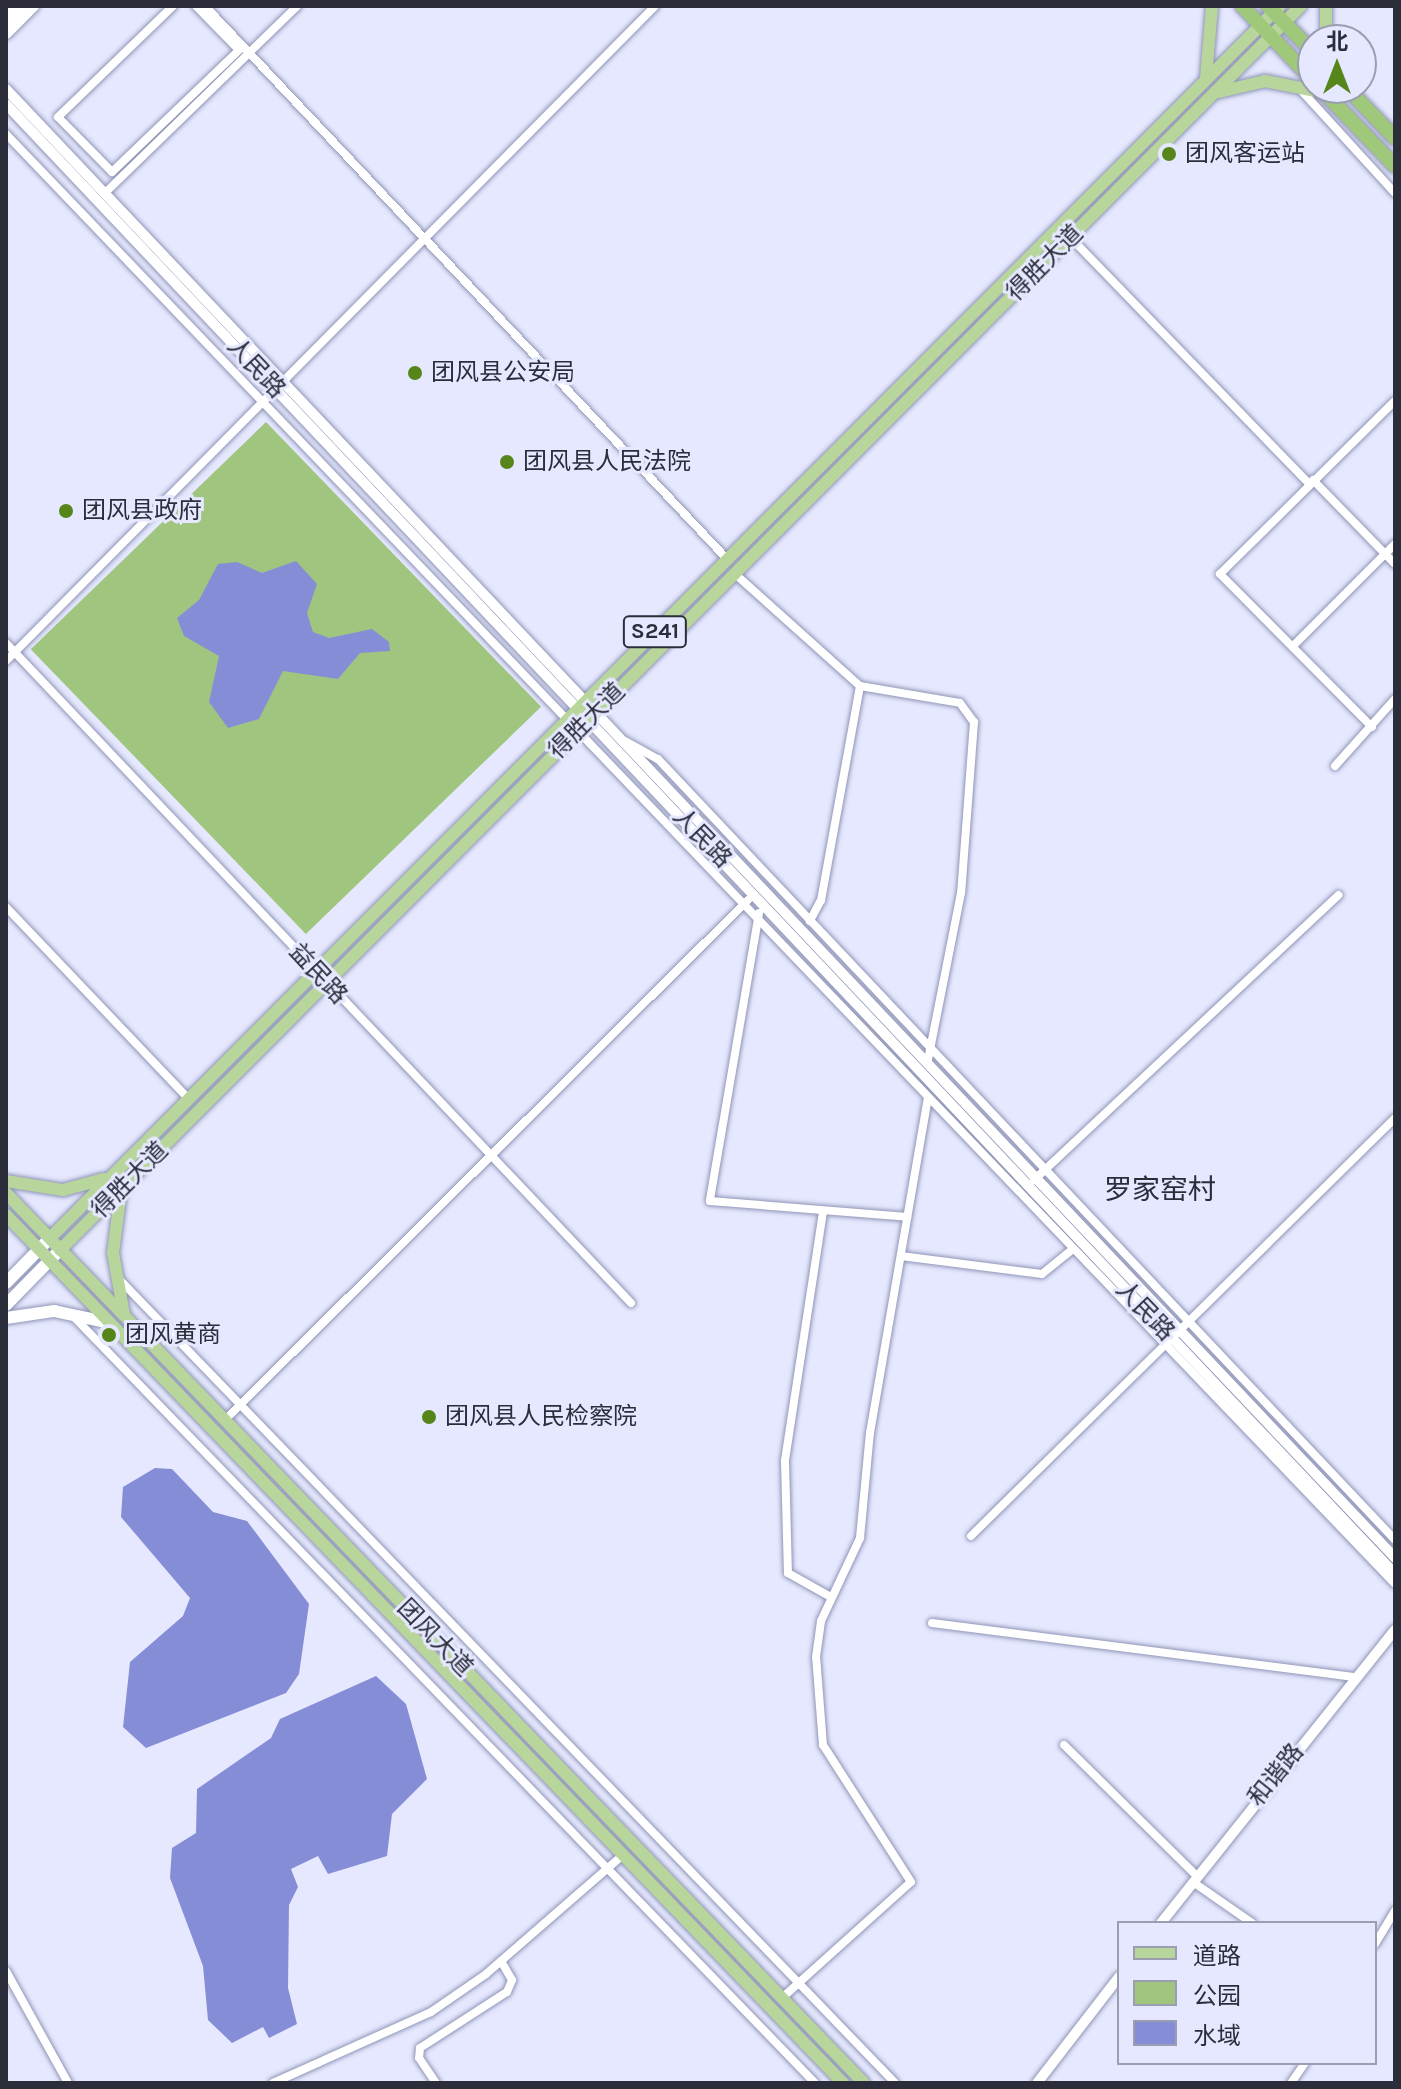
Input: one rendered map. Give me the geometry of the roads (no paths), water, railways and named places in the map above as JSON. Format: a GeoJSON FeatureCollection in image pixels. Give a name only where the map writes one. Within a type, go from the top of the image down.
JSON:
{"type":"FeatureCollection","features":[{"type":"Feature","properties":{"kind":"highway"},"geometry":{"type":"LineString","coordinates":[[1242,6],[1297,64]]}},
{"type":"Feature","properties":{"kind":"highway"},"geometry":{"type":"LineString","coordinates":[[1277,12],[1297,34]]}},
{"type":"Feature","properties":{"kind":"highway"},"geometry":{"type":"LineString","coordinates":[[1335,104],[1395,166]]}},
{"type":"Feature","properties":{"kind":"highway"},"geometry":{"type":"LineString","coordinates":[[1362,104],[1395,138]]}},
{"type":"Feature","properties":{"kind":"main road"},"geometry":{"type":"LineString","coordinates":[[6,18],[18,6]]}},
{"type":"Feature","properties":{"kind":"main road"},"geometry":{"type":"LineString","coordinates":[[6,33],[33,6]]}},
{"type":"Feature","properties":{"kind":"main road"},"geometry":{"type":"LineString","coordinates":[[1206,79],[1212,6]]}},
{"type":"Feature","properties":{"kind":"main road","name":"S241"},"geometry":{"type":"LineString","coordinates":[[1265,31],[1277,12],[1301,6]]}},
{"type":"Feature","properties":{"kind":"main road","name":"得胜大道"},"geometry":{"type":"LineString","coordinates":[[6,1283],[1206,79],[1265,31]]}},
{"type":"Feature","properties":{"kind":"main road","name":"得胜大道"},"geometry":{"type":"LineString","coordinates":[[6,1305],[1212,95],[1265,31]]}},
{"type":"Feature","properties":{"kind":"main road"},"geometry":{"type":"LineString","coordinates":[[1212,95],[1254,82],[1296,85]]}},
{"type":"Feature","properties":{"kind":"main road"},"geometry":{"type":"LineString","coordinates":[[6,1181],[63,1190],[114,1174]]}},
{"type":"Feature","properties":{"kind":"main road"},"geometry":{"type":"LineString","coordinates":[[121,1189],[115,1274],[125,1317]]}},
{"type":"Feature","properties":{"kind":"main road","name":"团风大道"},"geometry":{"type":"LineString","coordinates":[[6,1193],[864,2083]]}},
{"type":"Feature","properties":{"kind":"main road","name":"团风大道"},"geometry":{"type":"LineString","coordinates":[[6,1215],[843,2083]]}},
{"type":"Feature","properties":{"kind":"main road"},"geometry":{"type":"LineString","coordinates":[[6,1318],[70,1312],[110,1323]]}},
{"type":"Feature","properties":{"kind":"street"},"geometry":{"type":"LineString","coordinates":[[173,6],[58,117],[112,172],[239,50],[196,6]]}},
{"type":"Feature","properties":{"kind":"street"},"geometry":{"type":"LineString","coordinates":[[205,6],[727,559]]}},
{"type":"Feature","properties":{"kind":"street"},"geometry":{"type":"LineString","coordinates":[[105,193],[297,6]]}},
{"type":"Feature","properties":{"kind":"street"},"geometry":{"type":"LineString","coordinates":[[6,661],[655,6]]}},
{"type":"Feature","properties":{"kind":"street"},"geometry":{"type":"LineString","coordinates":[[1296,85],[1395,193]]}},
{"type":"Feature","properties":{"kind":"street","name":"人民路"},"geometry":{"type":"LineString","coordinates":[[6,89],[281,386]]}},
{"type":"Feature","properties":{"kind":"street","name":"人民路"},"geometry":{"type":"LineString","coordinates":[[6,104],[281,386],[582,705],[932,1086],[1395,1558]]}},
{"type":"Feature","properties":{"kind":"street"},"geometry":{"type":"LineString","coordinates":[[6,134],[565,721],[746,902],[1161,1346],[1395,1584]]}},
{"type":"Feature","properties":{"kind":"street"},"geometry":{"type":"LineString","coordinates":[[1070,237],[1395,564]]}},
{"type":"Feature","properties":{"kind":"street"},"geometry":{"type":"LineString","coordinates":[[1372,727],[1220,574],[1395,401]]}},
{"type":"Feature","properties":{"kind":"street"},"geometry":{"type":"LineString","coordinates":[[1293,646],[1395,544]]}},
{"type":"Feature","properties":{"kind":"street"},"geometry":{"type":"LineString","coordinates":[[734,573],[860,686],[960,703],[973,718],[961,893],[927,1064]]}},
{"type":"Feature","properties":{"kind":"street","name":"益民路"},"geometry":{"type":"LineString","coordinates":[[6,643],[631,1303]]}},
{"type":"Feature","properties":{"kind":"street"},"geometry":{"type":"LineString","coordinates":[[810,921],[821,900],[860,686]]}},
{"type":"Feature","properties":{"kind":"street"},"geometry":{"type":"LineString","coordinates":[[1335,766],[1395,699]]}},
{"type":"Feature","properties":{"kind":"street","name":"人民路"},"geometry":{"type":"LineString","coordinates":[[592,716],[622,739],[927,1064],[1395,1574]]}},
{"type":"Feature","properties":{"kind":"street"},"geometry":{"type":"LineString","coordinates":[[622,739],[658,759],[1395,1540]]}},
{"type":"Feature","properties":{"kind":"street"},"geometry":{"type":"LineString","coordinates":[[1034,1180],[1339,895]]}},
{"type":"Feature","properties":{"kind":"street"},"geometry":{"type":"LineString","coordinates":[[225,1420],[746,902],[758,897],[758,916],[710,1201],[907,1217]]}},
{"type":"Feature","properties":{"kind":"street"},"geometry":{"type":"LineString","coordinates":[[6,907],[189,1099]]}},
{"type":"Feature","properties":{"kind":"street"},"geometry":{"type":"LineString","coordinates":[[782,1998],[911,1882],[823,1745],[816,1657],[831,1597],[860,1538],[870,1433],[927,1099],[932,1086]]}},
{"type":"Feature","properties":{"kind":"street"},"geometry":{"type":"LineString","coordinates":[[971,1536],[1395,1118]]}},
{"type":"Feature","properties":{"kind":"street"},"geometry":{"type":"LineString","coordinates":[[823,1212],[785,1461],[788,1573],[831,1597]]}},
{"type":"Feature","properties":{"kind":"street"},"geometry":{"type":"LineString","coordinates":[[901,1256],[1042,1274],[1070,1251]]}},
{"type":"Feature","properties":{"kind":"street"},"geometry":{"type":"LineString","coordinates":[[115,1274],[895,2083]]}},
{"type":"Feature","properties":{"kind":"street"},"geometry":{"type":"LineString","coordinates":[[70,1312],[815,2083]]}},
{"type":"Feature","properties":{"kind":"street"},"geometry":{"type":"LineString","coordinates":[[932,1623],[1356,1677]]}},
{"type":"Feature","properties":{"kind":"street","name":"和谐路"},"geometry":{"type":"LineString","coordinates":[[1163,1921],[1395,1630]]}},
{"type":"Feature","properties":{"kind":"street"},"geometry":{"type":"LineString","coordinates":[[1064,1745],[1195,1879],[1249,1921]]}},
{"type":"Feature","properties":{"kind":"street"},"geometry":{"type":"LineString","coordinates":[[273,2083],[431,2012],[501,1961],[623,1855]]}},
{"type":"Feature","properties":{"kind":"street"},"geometry":{"type":"LineString","coordinates":[[1377,1941],[1395,1911]]}},
{"type":"Feature","properties":{"kind":"street"},"geometry":{"type":"LineString","coordinates":[[436,2083],[418,2053],[507,1992],[512,1980],[501,1961]]}},
{"type":"Feature","properties":{"kind":"street"},"geometry":{"type":"LineString","coordinates":[[6,1971],[68,2083]]}},
{"type":"Feature","properties":{"kind":"street"},"geometry":{"type":"LineString","coordinates":[[1037,2083],[1117,1980]]}},
{"type":"Feature","properties":{"kind":"street"},"geometry":{"type":"LineString","coordinates":[[1291,2083],[1304,2065]]}},
{"type":"Feature","properties":{"kind":"water"},"geometry":{"type":"Polygon","coordinates":[[[296,561],[317,584],[307,613],[313,632],[329,638],[372,629],[389,642],[390,651],[360,653],[338,679],[283,671],[259,719],[228,728],[209,702],[219,656],[184,636],[177,618],[199,600],[218,564],[237,562],[262,573],[296,561]]]}},
{"type":"Feature","properties":{"kind":"water"},"geometry":{"type":"Polygon","coordinates":[[[155,1468],[172,1469],[213,1512],[247,1521],[309,1604],[299,1674],[286,1693],[146,1748],[123,1727],[130,1662],[183,1616],[190,1598],[121,1517],[123,1487],[155,1468]]]}},
{"type":"Feature","properties":{"kind":"water"},"geometry":{"type":"Polygon","coordinates":[[[376,1676],[406,1704],[427,1779],[392,1814],[387,1856],[328,1874],[318,1856],[291,1869],[298,1887],[289,1905],[288,1988],[297,2024],[269,2038],[263,2027],[232,2043],[208,2020],[203,1966],[170,1878],[172,1848],[196,1833],[197,1789],[271,1738],[280,1719],[376,1676]]]}},
{"type":"Feature","properties":{"kind":"place","name":"团风客运站"},"geometry":{"type":"Point","coordinates":[1169,154]}},
{"type":"Feature","properties":{"kind":"place","name":"团风县公安局"},"geometry":{"type":"Point","coordinates":[415,373]}},
{"type":"Feature","properties":{"kind":"place","name":"团风县人民法院"},"geometry":{"type":"Point","coordinates":[507,462]}},
{"type":"Feature","properties":{"kind":"place","name":"团风县政府"},"geometry":{"type":"Point","coordinates":[66,511]}},
{"type":"Feature","properties":{"kind":"place","name":"团风黄商"},"geometry":{"type":"Point","coordinates":[109,1335]}},
{"type":"Feature","properties":{"kind":"place","name":"团风县人民检察院"},"geometry":{"type":"Point","coordinates":[429,1417]}},
{"type":"Feature","properties":{"kind":"district","name":"罗家窑村"},"geometry":{"type":"Point","coordinates":[1160,1190]}}]}
